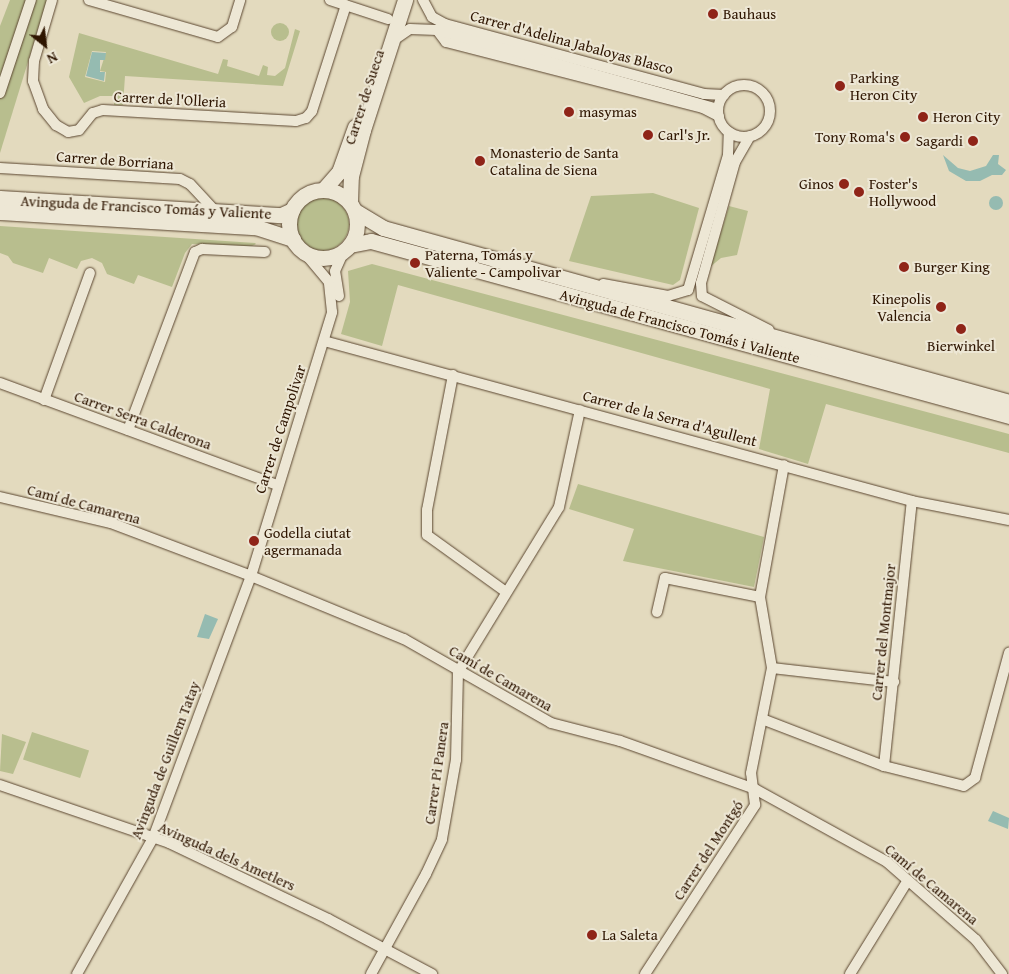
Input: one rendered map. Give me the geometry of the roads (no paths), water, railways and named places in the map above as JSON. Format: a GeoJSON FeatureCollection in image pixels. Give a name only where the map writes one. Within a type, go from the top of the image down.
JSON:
{"type":"FeatureCollection","features":[{"type":"Feature","properties":{"kind":"main road","name":"Carrer de Sueca"},"geometry":{"type":"LineString","coordinates":[[324,190],[339,172],[394,0]]}},
{"type":"Feature","properties":{"kind":"main road","name":"Carrer de Sueca"},"geometry":{"type":"LineString","coordinates":[[352,206],[354,166],[405,0]]}},
{"type":"Feature","properties":{"kind":"main road"},"geometry":{"type":"LineString","coordinates":[[324,190],[342,195],[352,206],[357,229],[347,248],[324,258],[303,252],[293,239],[289,221],[292,210],[304,195],[324,190]]}},
{"type":"Feature","properties":{"kind":"main road","name":"Avinguda de Francisco Tomás y Valiente"},"geometry":{"type":"LineString","coordinates":[[0,198],[281,214],[292,210]]}},
{"type":"Feature","properties":{"kind":"main road","name":"Avinguda de Francisco Tomás i Valiente"},"geometry":{"type":"LineString","coordinates":[[352,206],[383,228],[1009,402]]}},
{"type":"Feature","properties":{"kind":"main road"},"geometry":{"type":"LineString","coordinates":[[0,212],[256,227],[293,239]]}},
{"type":"Feature","properties":{"kind":"main road","name":"Avinguda de Francisco Tomás i Valiente"},"geometry":{"type":"LineString","coordinates":[[347,248],[371,241],[1009,416]]}},
{"type":"Feature","properties":{"kind":"street"},"geometry":{"type":"LineString","coordinates":[[0,93],[31,0]]}},
{"type":"Feature","properties":{"kind":"street","name":"Carrer de l'Olleria"},"geometry":{"type":"LineString","coordinates":[[52,0],[34,61],[34,81],[43,109],[56,125],[68,132],[79,130],[92,114],[103,110],[296,121],[306,118],[312,111],[346,5]]}},
{"type":"Feature","properties":{"kind":"street"},"geometry":{"type":"LineString","coordinates":[[89,0],[218,37],[232,27],[240,0]]}},
{"type":"Feature","properties":{"kind":"street"},"geometry":{"type":"LineString","coordinates":[[330,0],[388,19]]}},
{"type":"Feature","properties":{"kind":"street","name":"Carrer de Sueca"},"geometry":{"type":"LineString","coordinates":[[354,166],[358,163],[410,0]]}},
{"type":"Feature","properties":{"kind":"street","name":"Carrer d'Adelina Jabaloyas Blasco"},"geometry":{"type":"LineString","coordinates":[[423,0],[432,17],[445,24],[704,94],[724,94]]}},
{"type":"Feature","properties":{"kind":"street","name":"Carrer d'Adelina Jabaloyas Blasco"},"geometry":{"type":"LineString","coordinates":[[398,37],[410,29],[437,30],[719,112]]}},
{"type":"Feature","properties":{"kind":"street"},"geometry":{"type":"LineString","coordinates":[[578,282],[679,295],[688,290],[694,279],[728,155],[729,132],[719,112],[724,94],[740,85],[750,86],[765,96],[770,113],[767,124],[750,136],[735,162],[701,283],[702,296],[797,343]]}},
{"type":"Feature","properties":{"kind":"street"},"geometry":{"type":"LineString","coordinates":[[729,132],[750,136]]}},
{"type":"Feature","properties":{"kind":"street","name":"Carrer de Borriana"},"geometry":{"type":"LineString","coordinates":[[0,168],[180,178],[190,184],[215,211]]}},
{"type":"Feature","properties":{"kind":"street","name":"Carrer de Campolivar"},"geometry":{"type":"LineString","coordinates":[[329,324],[339,304],[335,271],[347,248]]}},
{"type":"Feature","properties":{"kind":"street"},"geometry":{"type":"LineString","coordinates":[[128,430],[195,252],[202,249],[265,252]]}},
{"type":"Feature","properties":{"kind":"street","name":"Carrer de Campolivar"},"geometry":{"type":"LineString","coordinates":[[251,576],[277,485],[324,341],[333,304],[329,282],[303,252]]}},
{"type":"Feature","properties":{"kind":"street"},"geometry":{"type":"LineString","coordinates":[[44,400],[90,273]]}},
{"type":"Feature","properties":{"kind":"street","name":"Carrer de la Serra d'Agullent"},"geometry":{"type":"LineString","coordinates":[[324,341],[912,501],[1009,520]]}},
{"type":"Feature","properties":{"kind":"street"},"geometry":{"type":"LineString","coordinates":[[453,375],[427,510],[427,535],[506,592]]}},
{"type":"Feature","properties":{"kind":"street","name":"Carrer Serra Calderona"},"geometry":{"type":"LineString","coordinates":[[0,383],[277,485]]}},
{"type":"Feature","properties":{"kind":"street","name":"Carrer Pi Panera"},"geometry":{"type":"LineString","coordinates":[[372,974],[426,874],[442,839],[456,760],[458,672],[559,507],[580,410]]}},
{"type":"Feature","properties":{"kind":"street","name":"Carrer del Montgó"},"geometry":{"type":"LineString","coordinates":[[645,974],[755,805],[755,789],[751,773],[772,668],[760,597],[784,465]]}},
{"type":"Feature","properties":{"kind":"street","name":"Camí de Camarena"},"geometry":{"type":"LineString","coordinates":[[0,497],[111,524],[251,576],[404,639],[458,672],[551,724],[620,742],[755,789],[887,862],[976,940],[1002,974]]}},
{"type":"Feature","properties":{"kind":"street","name":"Carrer del Montmajor"},"geometry":{"type":"LineString","coordinates":[[884,766],[912,501]]}},
{"type":"Feature","properties":{"kind":"street","name":"Avinguda de Guillem Tatay"},"geometry":{"type":"LineString","coordinates":[[77,974],[152,838],[251,576]]}},
{"type":"Feature","properties":{"kind":"street"},"geometry":{"type":"LineString","coordinates":[[657,612],[665,578],[760,597]]}},
{"type":"Feature","properties":{"kind":"street"},"geometry":{"type":"LineString","coordinates":[[762,719],[884,766],[964,786],[975,778],[1009,653]]}},
{"type":"Feature","properties":{"kind":"street"},"geometry":{"type":"LineString","coordinates":[[772,668],[894,682]]}},
{"type":"Feature","properties":{"kind":"street","name":"Avinguda dels Ametlers"},"geometry":{"type":"LineString","coordinates":[[0,785],[152,838],[319,914],[432,974]]}},
{"type":"Feature","properties":{"kind":"street"},"geometry":{"type":"LineString","coordinates":[[850,974],[908,880]]}},
{"type":"Feature","properties":{"kind":"water"},"geometry":{"type":"Polygon","coordinates":[[[92,52],[106,53],[105,60],[100,60],[100,72],[105,72],[104,81],[86,76],[92,52]]]}},
{"type":"Feature","properties":{"kind":"water"},"geometry":{"type":"Polygon","coordinates":[[[943,155],[958,168],[970,171],[986,166],[993,155],[999,155],[998,164],[1006,170],[1002,175],[992,175],[980,181],[966,181],[949,171],[943,155]]]}},
{"type":"Feature","properties":{"kind":"water"},"geometry":{"type":"Polygon","coordinates":[[[993,196],[999,196],[1003,203],[999,210],[993,210],[989,206],[989,200],[993,196]]]}},
{"type":"Feature","properties":{"kind":"water"},"geometry":{"type":"Polygon","coordinates":[[[205,614],[218,619],[209,639],[197,637],[205,614]]]}},
{"type":"Feature","properties":{"kind":"water"},"geometry":{"type":"Polygon","coordinates":[[[993,811],[1009,818],[1008,829],[988,821],[993,811]]]}},
{"type":"Feature","properties":{"kind":"place","name":"Bauhaus"},"geometry":{"type":"Point","coordinates":[713,14]}},
{"type":"Feature","properties":{"kind":"place","name":"Parking Heron City"},"geometry":{"type":"Point","coordinates":[840,86]}},
{"type":"Feature","properties":{"kind":"place","name":"masymas"},"geometry":{"type":"Point","coordinates":[569,112]}},
{"type":"Feature","properties":{"kind":"place","name":"Heron City"},"geometry":{"type":"Point","coordinates":[923,117]}},
{"type":"Feature","properties":{"kind":"place","name":"Carl's Jr."},"geometry":{"type":"Point","coordinates":[648,135]}},
{"type":"Feature","properties":{"kind":"place","name":"Tony Roma's"},"geometry":{"type":"Point","coordinates":[905,137]}},
{"type":"Feature","properties":{"kind":"place","name":"Sagardi"},"geometry":{"type":"Point","coordinates":[973,141]}},
{"type":"Feature","properties":{"kind":"place","name":"Monasterio de Santa Catalina de Siena"},"geometry":{"type":"Point","coordinates":[480,161]}},
{"type":"Feature","properties":{"kind":"place","name":"Ginos"},"geometry":{"type":"Point","coordinates":[844,184]}},
{"type":"Feature","properties":{"kind":"place","name":"Foster's Hollywood"},"geometry":{"type":"Point","coordinates":[859,192]}},
{"type":"Feature","properties":{"kind":"place","name":"Paterna, Tomás y Valiente - Campolivar"},"geometry":{"type":"Point","coordinates":[415,263]}},
{"type":"Feature","properties":{"kind":"place","name":"Burger King"},"geometry":{"type":"Point","coordinates":[904,267]}},
{"type":"Feature","properties":{"kind":"place","name":"Kinepolis Valencia"},"geometry":{"type":"Point","coordinates":[941,307]}},
{"type":"Feature","properties":{"kind":"place","name":"Bierwinkel"},"geometry":{"type":"Point","coordinates":[961,329]}},
{"type":"Feature","properties":{"kind":"place","name":"Godella ciutat agermanada"},"geometry":{"type":"Point","coordinates":[254,541]}},
{"type":"Feature","properties":{"kind":"place","name":"La Saleta"},"geometry":{"type":"Point","coordinates":[592,935]}}]}
